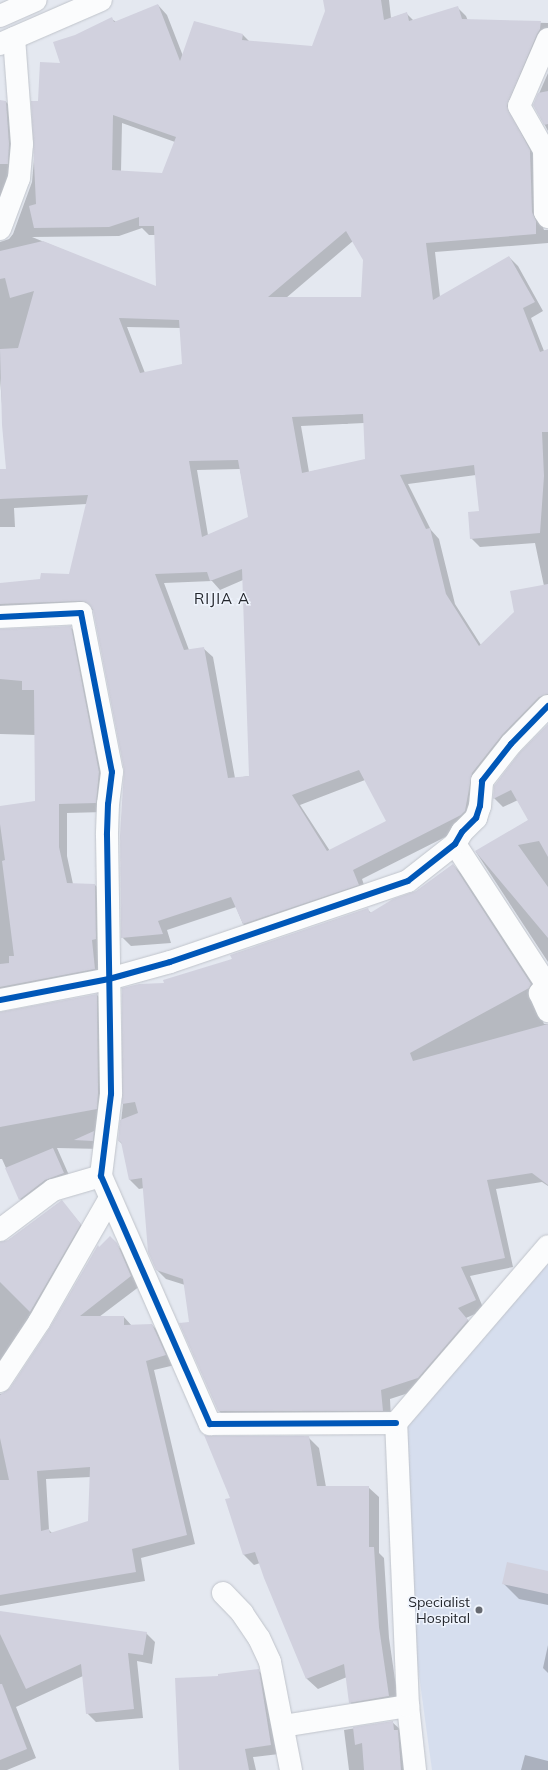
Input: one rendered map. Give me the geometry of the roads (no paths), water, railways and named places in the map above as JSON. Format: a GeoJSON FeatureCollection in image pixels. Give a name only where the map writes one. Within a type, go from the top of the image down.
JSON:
{"type":"FeatureCollection","features":[{"type":"Feature","properties":{"kind":"street"},"geometry":{"type":"LineString","coordinates":[[0,16],[36,0]]}},
{"type":"Feature","properties":{"kind":"street"},"geometry":{"type":"LineString","coordinates":[[0,229],[19,178],[22,144],[7,41],[101,0]]}},
{"type":"Feature","properties":{"kind":"street"},"geometry":{"type":"LineString","coordinates":[[548,39],[519,106],[544,150],[545,212],[548,217]]}},
{"type":"Feature","properties":{"kind":"street"},"geometry":{"type":"LineString","coordinates":[[0,617],[81,613],[112,772],[108,820],[111,1094],[101,1176],[210,1424],[396,1422]]}},
{"type":"Feature","properties":{"kind":"street"},"geometry":{"type":"LineString","coordinates":[[0,1000],[109,979],[170,962],[408,881],[455,844],[462,832],[476,818],[480,806],[482,781],[516,739],[548,706]]}},
{"type":"Feature","properties":{"kind":"street"},"geometry":{"type":"LineString","coordinates":[[455,844],[547,986],[540,993],[548,1011]]}},
{"type":"Feature","properties":{"kind":"street"},"geometry":{"type":"LineString","coordinates":[[0,1230],[53,1190],[101,1176]]}},
{"type":"Feature","properties":{"kind":"street"},"geometry":{"type":"LineString","coordinates":[[0,1381],[39,1322],[110,1198]]}},
{"type":"Feature","properties":{"kind":"street"},"geometry":{"type":"LineString","coordinates":[[415,1770],[408,1706],[396,1422],[548,1246]]}},
{"type":"Feature","properties":{"kind":"street"},"geometry":{"type":"LineString","coordinates":[[223,1593],[242,1613],[259,1638],[270,1662],[291,1770]]}},
{"type":"Feature","properties":{"kind":"street"},"geometry":{"type":"LineString","coordinates":[[283,1726],[408,1706]]}},
{"type":"Feature","properties":{"kind":"place","name":"Specialist Hospital"},"geometry":{"type":"Point","coordinates":[479,1610]}},
{"type":"Feature","properties":{"kind":"district","name":"RIJIA A"},"geometry":{"type":"Point","coordinates":[222,599]}}]}
